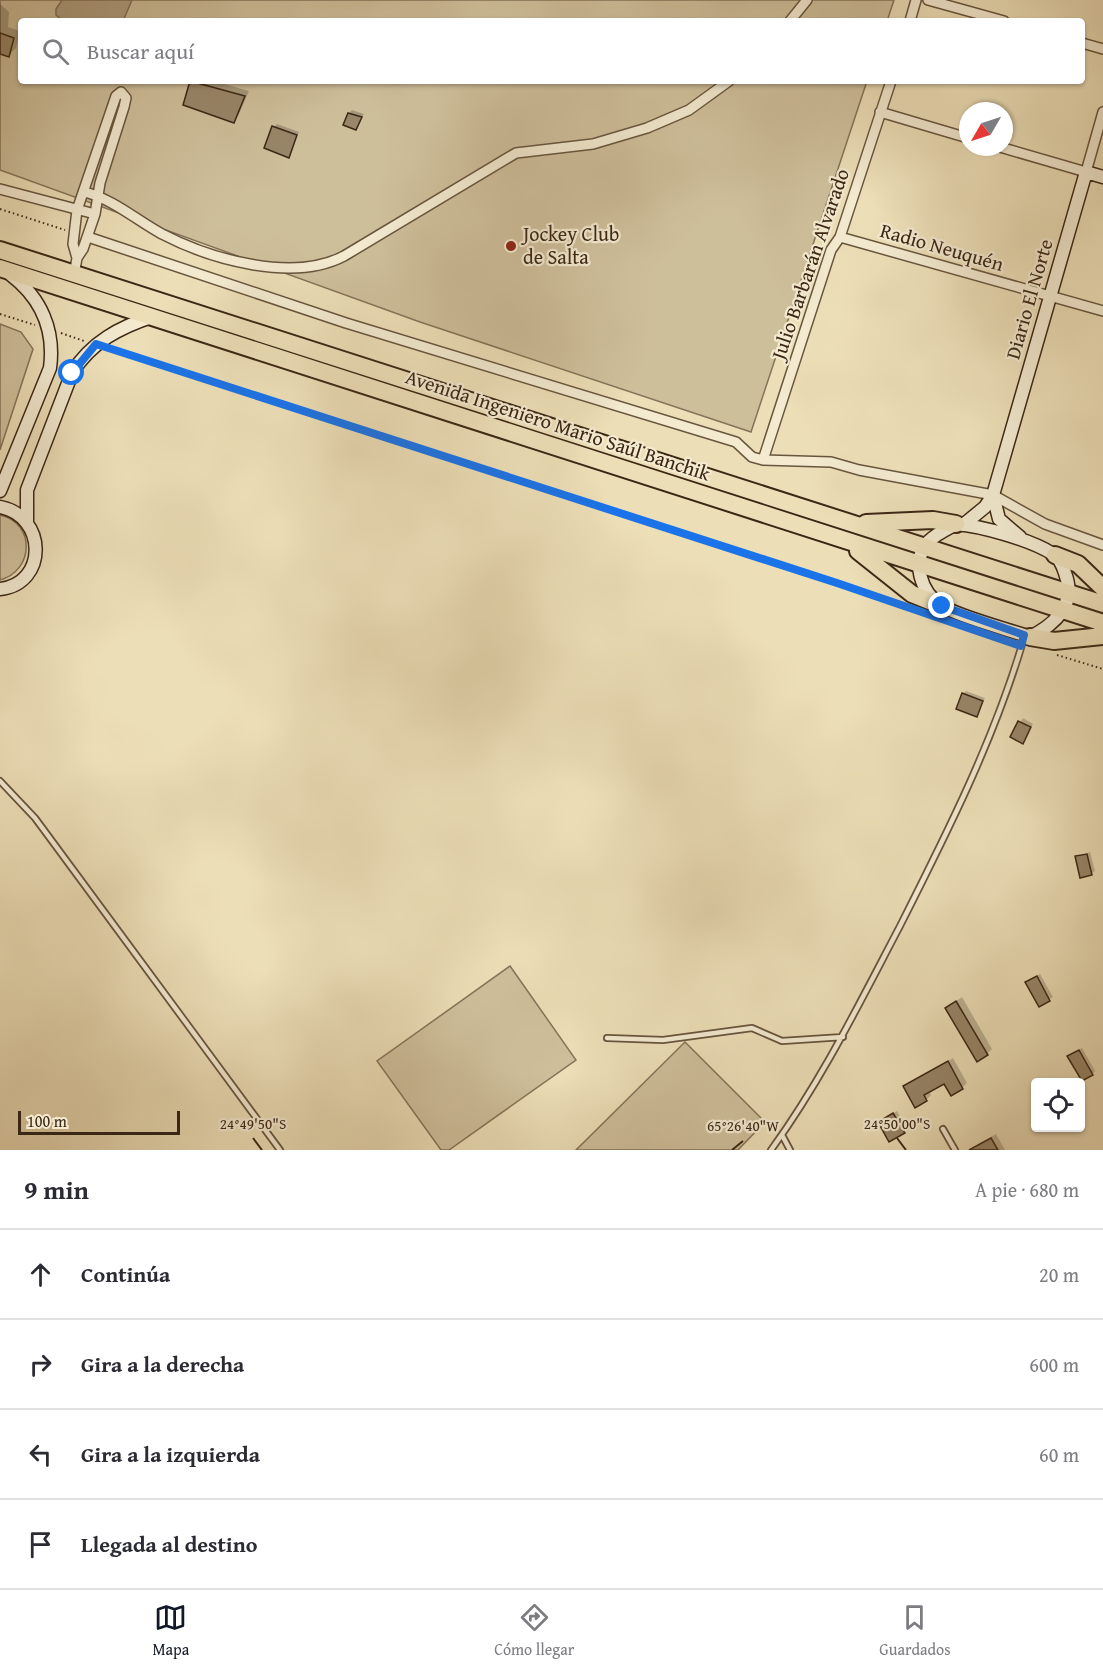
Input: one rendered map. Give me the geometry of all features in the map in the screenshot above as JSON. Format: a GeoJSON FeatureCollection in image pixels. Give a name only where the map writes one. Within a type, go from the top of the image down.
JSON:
{"type":"FeatureCollection","features":[{"type":"Feature","properties":{"kind":"highway","name":"Avenida Ingeniero Mario Saúl Banchik"},"geometry":{"type":"LineString","coordinates":[[0,250],[76,266],[925,547],[1067,602],[1103,622]]}},
{"type":"Feature","properties":{"kind":"highway","name":"Avenida Ingeniero Mario Saúl Banchik"},"geometry":{"type":"LineString","coordinates":[[3,269],[919,565],[1067,602],[1103,604]]}},
{"type":"Feature","properties":{"kind":"highway"},"geometry":{"type":"LineString","coordinates":[[847,522],[894,523],[933,520],[959,524]]}},
{"type":"Feature","properties":{"kind":"highway"},"geometry":{"type":"LineString","coordinates":[[834,536],[873,560],[912,594],[942,606]]}},
{"type":"Feature","properties":{"kind":"highway"},"geometry":{"type":"LineString","coordinates":[[1055,555],[1078,564],[1103,588]]}},
{"type":"Feature","properties":{"kind":"highway"},"geometry":{"type":"LineString","coordinates":[[1027,636],[1054,641],[1103,636]]}},
{"type":"Feature","properties":{"kind":"street"},"geometry":{"type":"LineString","coordinates":[[792,18],[807,0]]}},
{"type":"Feature","properties":{"kind":"street"},"geometry":{"type":"LineString","coordinates":[[911,18],[916,0]]}},
{"type":"Feature","properties":{"kind":"street"},"geometry":{"type":"LineString","coordinates":[[928,0],[993,18]]}},
{"type":"Feature","properties":{"kind":"street"},"geometry":{"type":"LineString","coordinates":[[1085,44],[1103,49]]}},
{"type":"Feature","properties":{"kind":"street"},"geometry":{"type":"LineString","coordinates":[[85,192],[99,196],[163,235],[235,262],[261,267],[324,264],[344,256],[516,153],[592,144],[637,131],[689,110],[725,84]]}},
{"type":"Feature","properties":{"kind":"street","name":"Julio Barbarán Alvarado"},"geometry":{"type":"LineString","coordinates":[[763,460],[831,250],[840,237],[890,84]]}},
{"type":"Feature","properties":{"kind":"street"},"geometry":{"type":"LineString","coordinates":[[121,92],[126,98],[100,183],[95,214],[76,266],[73,244],[77,210],[116,96],[121,92]]}},
{"type":"Feature","properties":{"kind":"street"},"geometry":{"type":"LineString","coordinates":[[880,112],[959,135]]}},
{"type":"Feature","properties":{"kind":"street","name":"Diario El Norte"},"geometry":{"type":"LineString","coordinates":[[993,495],[1103,112]]}},
{"type":"Feature","properties":{"kind":"street"},"geometry":{"type":"LineString","coordinates":[[1013,151],[1103,177]]}},
{"type":"Feature","properties":{"kind":"street"},"geometry":{"type":"LineString","coordinates":[[0,189],[95,214]]}},
{"type":"Feature","properties":{"kind":"street"},"geometry":{"type":"LineString","coordinates":[[88,237],[346,323],[736,442],[752,457],[763,460],[831,462],[859,470],[993,495],[1045,524],[1103,545]]}},
{"type":"Feature","properties":{"kind":"street","name":"Radio Neuquén"},"geometry":{"type":"LineString","coordinates":[[840,237],[1103,311]]}},
{"type":"Feature","properties":{"kind":"street"},"geometry":{"type":"LineString","coordinates":[[0,491],[50,368],[52,348],[42,310],[30,290],[3,269]]}},
{"type":"Feature","properties":{"kind":"street"},"geometry":{"type":"LineString","coordinates":[[27,522],[27,490],[65,389],[81,360],[96,344],[124,327],[154,316]]}},
{"type":"Feature","properties":{"kind":"street"},"geometry":{"type":"LineString","coordinates":[[959,524],[1027,542],[1055,555],[1066,575],[1067,602],[1052,624],[1027,636],[942,606],[928,595],[920,576],[919,565],[925,547],[935,536],[985,507],[993,495]]}},
{"type":"Feature","properties":{"kind":"street"},"geometry":{"type":"LineString","coordinates":[[993,495],[999,519],[1027,542]]}},
{"type":"Feature","properties":{"kind":"street"},"geometry":{"type":"LineString","coordinates":[[0,507],[18,514],[27,522],[34,534],[36,547],[34,561],[28,573],[18,583],[0,589]]}},
{"type":"Feature","properties":{"kind":"lane"},"geometry":{"type":"LineString","coordinates":[[771,1150],[843,1037],[973,776],[1027,636]]}},
{"type":"Feature","properties":{"kind":"lane"},"geometry":{"type":"LineString","coordinates":[[0,781],[35,818],[280,1150]]}},
{"type":"Feature","properties":{"kind":"lane"},"geometry":{"type":"LineString","coordinates":[[607,1038],[663,1040],[752,1028],[782,1041],[843,1037]]}},
{"type":"Feature","properties":{"kind":"lane"},"geometry":{"type":"LineString","coordinates":[[943,1129],[955,1150]]}},
{"type":"Feature","properties":{"kind":"lane"},"geometry":{"type":"LineString","coordinates":[[782,1135],[790,1150]]}},
{"type":"Feature","properties":{"kind":"path"},"geometry":{"type":"LineString","coordinates":[[0,209],[74,233]]}},
{"type":"Feature","properties":{"kind":"path"},"geometry":{"type":"LineString","coordinates":[[0,314],[912,608]]}},
{"type":"Feature","properties":{"kind":"path"},"geometry":{"type":"LineString","coordinates":[[1053,654],[1103,669]]}},
{"type":"Feature","properties":{"kind":"shaded area","name":"Jockey Club de Salta"},"geometry":{"type":"Polygon","coordinates":[[[0,0],[894,0],[888,18],[18,18],[18,84],[866,84],[751,432],[420,322],[0,170],[0,0]]]}},
{"type":"Feature","properties":{"kind":"shaded area"},"geometry":{"type":"Polygon","coordinates":[[[62,0],[132,0],[124,18],[60,18],[56,15],[56,9],[62,0]]]}},
{"type":"Feature","properties":{"kind":"shaded area"},"geometry":{"type":"Polygon","coordinates":[[[0,324],[21,332],[33,349],[0,450],[0,324]]]}},
{"type":"Feature","properties":{"kind":"shaded area"},"geometry":{"type":"Polygon","coordinates":[[[0,515],[12,520],[20,527],[25,537],[26,547],[19,567],[11,575],[0,580],[0,515]]]}},
{"type":"Feature","properties":{"kind":"shaded area"},"geometry":{"type":"Polygon","coordinates":[[[510,966],[576,1060],[449,1150],[441,1150],[377,1061],[510,966]]]}},
{"type":"Feature","properties":{"kind":"shaded area"},"geometry":{"type":"Polygon","coordinates":[[[685,1042],[765,1122],[738,1150],[576,1150],[685,1042]]]}},
{"type":"Feature","properties":{"kind":"building"},"geometry":{"type":"Polygon","coordinates":[[[0,33],[14,38],[9,57],[0,54],[0,33]]]}},
{"type":"Feature","properties":{"kind":"building"},"geometry":{"type":"Polygon","coordinates":[[[189,84],[201,84],[245,96],[234,123],[183,105],[189,84]]]}},
{"type":"Feature","properties":{"kind":"building"},"geometry":{"type":"Polygon","coordinates":[[[348,113],[362,117],[356,130],[343,125],[348,113]]]}},
{"type":"Feature","properties":{"kind":"building"},"geometry":{"type":"Polygon","coordinates":[[[272,126],[297,135],[289,158],[264,148],[272,126]]]}},
{"type":"Feature","properties":{"kind":"building"},"geometry":{"type":"Polygon","coordinates":[[[962,693],[983,701],[977,717],[956,709],[962,693]]]}},
{"type":"Feature","properties":{"kind":"building"},"geometry":{"type":"Polygon","coordinates":[[[1018,721],[1031,727],[1023,744],[1010,737],[1018,721]]]}},
{"type":"Feature","properties":{"kind":"building"},"geometry":{"type":"Polygon","coordinates":[[[1087,854],[1092,875],[1080,878],[1075,856],[1087,854]]]}},
{"type":"Feature","properties":{"kind":"building"},"geometry":{"type":"Polygon","coordinates":[[[1037,976],[1050,1001],[1039,1007],[1025,982],[1037,976]]]}},
{"type":"Feature","properties":{"kind":"building"},"geometry":{"type":"Polygon","coordinates":[[[956,1001],[988,1055],[977,1062],[945,1008],[956,1001]]]}},
{"type":"Feature","properties":{"kind":"building"},"geometry":{"type":"Polygon","coordinates":[[[1079,1050],[1093,1075],[1085,1079],[1080,1078],[1067,1056],[1079,1050]]]}},
{"type":"Feature","properties":{"kind":"building"},"geometry":{"type":"Polygon","coordinates":[[[948,1061],[963,1089],[951,1096],[944,1084],[924,1095],[927,1101],[915,1108],[903,1086],[948,1061]]]}},
{"type":"Feature","properties":{"kind":"building"},"geometry":{"type":"Polygon","coordinates":[[[893,1113],[905,1133],[889,1142],[878,1122],[893,1113]]]}},
{"type":"Feature","properties":{"kind":"building"},"geometry":{"type":"Polygon","coordinates":[[[991,1138],[998,1150],[969,1150],[991,1138]]]}},
{"type":"Feature","properties":{"kind":"place","name":"Jockey Club de Salta"},"geometry":{"type":"Point","coordinates":[511,246]}},
{"type":"Feature","properties":{"kind":"route"},"geometry":{"type":"LineString","coordinates":[[72,373],[96,344],[837,583],[1021,646],[1024,635],[942,606]]}}]}
